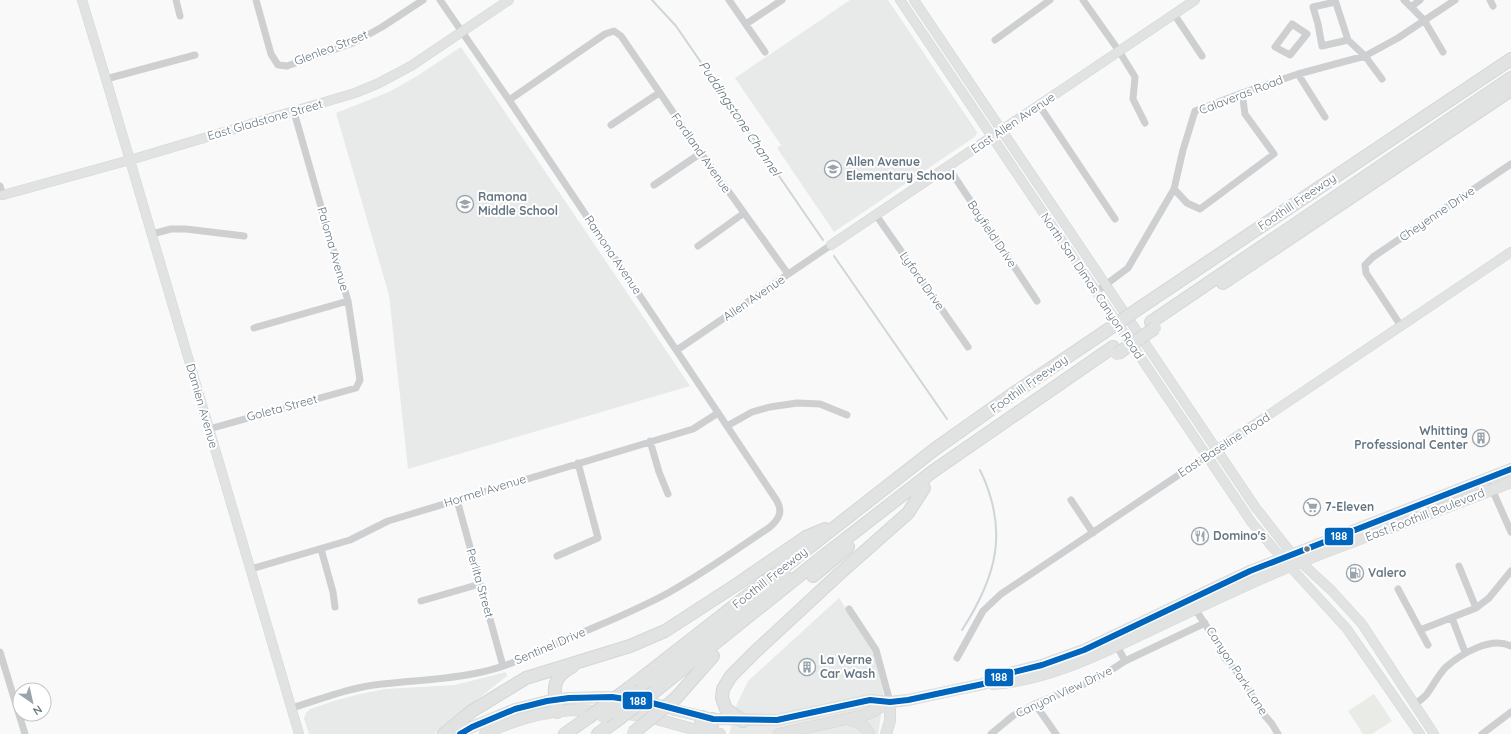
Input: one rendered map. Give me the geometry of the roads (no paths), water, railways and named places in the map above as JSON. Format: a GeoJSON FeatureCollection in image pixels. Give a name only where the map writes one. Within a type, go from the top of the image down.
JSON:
{"type":"FeatureCollection","features":[{"type":"Feature","properties":{"kind":"highway","name":"Foothill Freeway"},"geometry":{"type":"LineString","coordinates":[[608,734],[623,719],[658,693],[713,656],[880,522],[999,430],[1046,398],[1110,343],[1148,318],[1214,258],[1511,59]]}},
{"type":"Feature","properties":{"kind":"highway"},"geometry":{"type":"LineString","coordinates":[[1499,68],[1511,64]]}},
{"type":"Feature","properties":{"kind":"highway"},"geometry":{"type":"LineString","coordinates":[[1148,318],[1511,78]]}},
{"type":"Feature","properties":{"kind":"highway","name":"Foothill Freeway"},"geometry":{"type":"LineString","coordinates":[[565,734],[629,688],[935,449],[979,423],[1022,393],[1110,343],[1511,90]]}},
{"type":"Feature","properties":{"kind":"highway"},"geometry":{"type":"LineString","coordinates":[[580,734],[641,690],[874,504],[979,423]]}},
{"type":"Feature","properties":{"kind":"highway"},"geometry":{"type":"LineString","coordinates":[[658,693],[863,525],[932,472],[999,430]]}},
{"type":"Feature","properties":{"kind":"highway"},"geometry":{"type":"LineString","coordinates":[[743,721],[726,709],[722,698],[723,689],[731,676],[828,584],[908,513],[924,488]]}},
{"type":"Feature","properties":{"kind":"highway"},"geometry":{"type":"LineString","coordinates":[[444,734],[472,711],[526,678],[555,668],[579,663],[630,646],[665,631],[806,537],[841,522]]}},
{"type":"Feature","properties":{"kind":"highway"},"geometry":{"type":"LineString","coordinates":[[633,733],[676,698],[713,656]]}},
{"type":"Feature","properties":{"kind":"highway"},"geometry":{"type":"LineString","coordinates":[[557,712],[554,688],[555,681],[566,670],[579,663]]}},
{"type":"Feature","properties":{"kind":"highway"},"geometry":{"type":"LineString","coordinates":[[708,718],[708,733]]}},
{"type":"Feature","properties":{"kind":"highway"},"geometry":{"type":"LineString","coordinates":[[598,734],[623,719]]}},
{"type":"Feature","properties":{"kind":"main road","name":"Damien Avenue"},"geometry":{"type":"LineString","coordinates":[[82,0],[299,734]]}},
{"type":"Feature","properties":{"kind":"main road","name":"East Gladstone Street"},"geometry":{"type":"LineString","coordinates":[[1,192],[130,160],[355,93],[377,84],[411,66],[508,0]]}},
{"type":"Feature","properties":{"kind":"main road","name":"North San Dimas Canyon Road"},"geometry":{"type":"LineString","coordinates":[[900,0],[1252,523],[1288,560]]}},
{"type":"Feature","properties":{"kind":"main road","name":"North San Dimas Canyon Road"},"geometry":{"type":"LineString","coordinates":[[914,0],[1107,284],[1256,508],[1288,560]]}},
{"type":"Feature","properties":{"kind":"main road","name":"East Allen Avenue"},"geometry":{"type":"LineString","coordinates":[[831,246],[1195,0]]}},
{"type":"Feature","properties":{"kind":"main road","name":"East Baseline Road"},"geometry":{"type":"LineString","coordinates":[[1207,456],[1511,252]]}},
{"type":"Feature","properties":{"kind":"main road","name":"East Foothill Boulevard"},"geometry":{"type":"LineString","coordinates":[[890,702],[908,700],[983,684],[1114,641],[1194,609],[1288,560],[1511,469]]}},
{"type":"Feature","properties":{"kind":"main road","name":"East Foothill Boulevard"},"geometry":{"type":"LineString","coordinates":[[1114,641],[1210,589],[1250,571],[1288,560],[1301,562],[1511,482]]}},
{"type":"Feature","properties":{"kind":"main road"},"geometry":{"type":"LineString","coordinates":[[1288,560],[1347,629],[1420,734]]}},
{"type":"Feature","properties":{"kind":"main road"},"geometry":{"type":"LineString","coordinates":[[1301,562],[1332,591],[1362,624],[1434,734]]}},
{"type":"Feature","properties":{"kind":"main road"},"geometry":{"type":"LineString","coordinates":[[460,734],[472,727],[515,709],[569,698],[612,697],[652,703],[708,718],[743,721],[777,720],[870,700],[890,702]]}},
{"type":"Feature","properties":{"kind":"main road"},"geometry":{"type":"LineString","coordinates":[[779,734],[868,714],[890,702]]}},
{"type":"Feature","properties":{"kind":"main road"},"geometry":{"type":"LineString","coordinates":[[886,734],[890,721],[890,702]]}},
{"type":"Feature","properties":{"kind":"main road"},"geometry":{"type":"LineString","coordinates":[[484,734],[519,720],[571,710],[646,716],[708,733]]}},
{"type":"Feature","properties":{"kind":"main road"},"geometry":{"type":"LineString","coordinates":[[848,718],[863,725],[869,734]]}},
{"type":"Feature","properties":{"kind":"street"},"geometry":{"type":"LineString","coordinates":[[176,0],[180,16]]}},
{"type":"Feature","properties":{"kind":"street","name":"Glenlea Street"},"geometry":{"type":"LineString","coordinates":[[256,0],[271,54],[278,65],[287,66],[353,43],[382,27],[423,0]]}},
{"type":"Feature","properties":{"kind":"street","name":"Ramona Avenue"},"geometry":{"type":"LineString","coordinates":[[440,0],[509,100],[777,501],[780,507],[780,514]]}},
{"type":"Feature","properties":{"kind":"street"},"geometry":{"type":"LineString","coordinates":[[729,0],[764,52]]}},
{"type":"Feature","properties":{"kind":"street"},"geometry":{"type":"LineString","coordinates":[[746,24],[782,0]]}},
{"type":"Feature","properties":{"kind":"street"},"geometry":{"type":"LineString","coordinates":[[995,40],[1050,0]]}},
{"type":"Feature","properties":{"kind":"street"},"geometry":{"type":"LineString","coordinates":[[1082,0],[1119,51],[1135,77],[1133,99],[1145,122]]}},
{"type":"Feature","properties":{"kind":"street"},"geometry":{"type":"LineString","coordinates":[[1404,0],[1424,20],[1443,52]]}},
{"type":"Feature","properties":{"kind":"street"},"geometry":{"type":"LineString","coordinates":[[1411,7],[1420,0]]}},
{"type":"Feature","properties":{"kind":"street","name":"Calaveras Road"},"geometry":{"type":"LineString","coordinates":[[1096,292],[1128,268],[1174,189],[1183,150],[1195,111],[1242,92],[1298,74],[1364,56],[1398,38],[1455,0]]}},
{"type":"Feature","properties":{"kind":"street"},"geometry":{"type":"LineString","coordinates":[[1348,40],[1322,46],[1313,7],[1335,1],[1348,40],[1364,56],[1382,79]]}},
{"type":"Feature","properties":{"kind":"street"},"geometry":{"type":"LineString","coordinates":[[1174,14],[1202,56]]}},
{"type":"Feature","properties":{"kind":"street"},"geometry":{"type":"LineString","coordinates":[[1307,34],[1292,24],[1275,47],[1290,55],[1307,34],[1318,24]]}},
{"type":"Feature","properties":{"kind":"street","name":"Fordland Avenue"},"geometry":{"type":"LineString","coordinates":[[509,100],[605,34],[614,31],[621,36],[701,153],[788,274]]}},
{"type":"Feature","properties":{"kind":"street"},"geometry":{"type":"LineString","coordinates":[[106,79],[195,55]]}},
{"type":"Feature","properties":{"kind":"street"},"geometry":{"type":"LineString","coordinates":[[1298,74],[1325,117]]}},
{"type":"Feature","properties":{"kind":"street"},"geometry":{"type":"LineString","coordinates":[[1174,189],[1187,203],[1200,209],[1274,154],[1245,114],[1242,92]]}},
{"type":"Feature","properties":{"kind":"street"},"geometry":{"type":"LineString","coordinates":[[611,125],[659,93]]}},
{"type":"Feature","properties":{"kind":"street"},"geometry":{"type":"LineString","coordinates":[[1039,105],[1115,219]]}},
{"type":"Feature","properties":{"kind":"street","name":"Paloma Avenue"},"geometry":{"type":"LineString","coordinates":[[294,112],[348,301],[360,380],[356,388]]}},
{"type":"Feature","properties":{"kind":"street"},"geometry":{"type":"LineString","coordinates":[[654,185],[701,153]]}},
{"type":"Feature","properties":{"kind":"street","name":"Cheyenne Drive"},"geometry":{"type":"LineString","coordinates":[[1401,326],[1366,273],[1365,265],[1373,257],[1511,164]]}},
{"type":"Feature","properties":{"kind":"street","name":"Bayfield Drive"},"geometry":{"type":"LineString","coordinates":[[948,167],[1037,301]]}},
{"type":"Feature","properties":{"kind":"street"},"geometry":{"type":"LineString","coordinates":[[698,246],[744,213]]}},
{"type":"Feature","properties":{"kind":"street","name":"Lyford Drive"},"geometry":{"type":"LineString","coordinates":[[876,215],[968,347]]}},
{"type":"Feature","properties":{"kind":"street"},"geometry":{"type":"LineString","coordinates":[[152,234],[171,229],[186,229],[244,236]]}},
{"type":"Feature","properties":{"kind":"street","name":"Allen Avenue"},"geometry":{"type":"LineString","coordinates":[[677,350],[831,246]]}},
{"type":"Feature","properties":{"kind":"street"},"geometry":{"type":"LineString","coordinates":[[254,328],[348,301]]}},
{"type":"Feature","properties":{"kind":"street","name":"Goleta Street"},"geometry":{"type":"LineString","coordinates":[[209,429],[356,388]]}},
{"type":"Feature","properties":{"kind":"street"},"geometry":{"type":"LineString","coordinates":[[727,426],[752,412],[770,407],[797,403],[820,404],[847,415]]}},
{"type":"Feature","properties":{"kind":"street","name":"Hormel Avenue"},"geometry":{"type":"LineString","coordinates":[[251,569],[350,540],[388,521],[693,429],[718,413]]}},
{"type":"Feature","properties":{"kind":"street"},"geometry":{"type":"LineString","coordinates":[[650,441],[659,472],[668,494]]}},
{"type":"Feature","properties":{"kind":"street","name":"East Baseline Road"},"geometry":{"type":"LineString","coordinates":[[957,658],[983,611],[991,602],[1207,456]]}},
{"type":"Feature","properties":{"kind":"street"},"geometry":{"type":"LineString","coordinates":[[557,556],[598,538],[578,463]]}},
{"type":"Feature","properties":{"kind":"street"},"geometry":{"type":"LineString","coordinates":[[1487,479],[1511,532]]}},
{"type":"Feature","properties":{"kind":"street","name":"Perlita Street"},"geometry":{"type":"LineString","coordinates":[[457,500],[503,666]]}},
{"type":"Feature","properties":{"kind":"street"},"geometry":{"type":"LineString","coordinates":[[1070,500],[1093,533]]}},
{"type":"Feature","properties":{"kind":"street","name":"Sentinel Drive"},"geometry":{"type":"LineString","coordinates":[[292,708],[356,688],[454,677],[482,672],[526,658],[634,610],[668,593],[705,571],[770,526],[777,521],[780,514]]}},
{"type":"Feature","properties":{"kind":"street"},"geometry":{"type":"LineString","coordinates":[[321,549],[333,592],[335,607]]}},
{"type":"Feature","properties":{"kind":"street"},"geometry":{"type":"LineString","coordinates":[[1459,566],[1476,608]]}},
{"type":"Feature","properties":{"kind":"street"},"geometry":{"type":"LineString","coordinates":[[1420,630],[1476,608],[1489,598],[1511,571]]}},
{"type":"Feature","properties":{"kind":"street"},"geometry":{"type":"LineString","coordinates":[[421,601],[480,584]]}},
{"type":"Feature","properties":{"kind":"street"},"geometry":{"type":"LineString","coordinates":[[1398,589],[1428,645]]}},
{"type":"Feature","properties":{"kind":"street"},"geometry":{"type":"LineString","coordinates":[[849,609],[876,650],[890,702]]}},
{"type":"Feature","properties":{"kind":"street","name":"Canyon Park Lane"},"geometry":{"type":"LineString","coordinates":[[1194,609],[1215,638],[1225,658],[1244,681],[1260,710],[1278,734]]}},
{"type":"Feature","properties":{"kind":"street"},"geometry":{"type":"LineString","coordinates":[[1452,618],[1465,652]]}},
{"type":"Feature","properties":{"kind":"street","name":"Canyon View Drive"},"geometry":{"type":"LineString","coordinates":[[991,734],[1014,715],[1035,704],[1099,678],[1125,662],[1205,623]]}},
{"type":"Feature","properties":{"kind":"street"},"geometry":{"type":"LineString","coordinates":[[1114,641],[1125,662]]}},
{"type":"Feature","properties":{"kind":"street"},"geometry":{"type":"LineString","coordinates":[[1414,705],[1426,695],[1445,668],[1465,652],[1493,643],[1508,644],[1511,646]]}},
{"type":"Feature","properties":{"kind":"street"},"geometry":{"type":"LineString","coordinates":[[0,652],[25,734]]}},
{"type":"Feature","properties":{"kind":"street"},"geometry":{"type":"LineString","coordinates":[[1035,704],[1056,734]]}},
{"type":"Feature","properties":{"kind":"street"},"geometry":{"type":"LineString","coordinates":[[1482,734],[1511,712]]}},
{"type":"Feature","properties":{"kind":"waterway","name":"Puddingstone Channel"},"geometry":{"type":"LineString","coordinates":[[652,0],[676,26],[823,240]]}},
{"type":"Feature","properties":{"kind":"waterway","name":"Puddingstone Channel"},"geometry":{"type":"LineString","coordinates":[[834,256],[947,419]]}},
{"type":"Feature","properties":{"kind":"waterway","name":"Puddingstone Channel"},"geometry":{"type":"LineString","coordinates":[[962,630],[984,591],[991,571],[995,552],[996,533],[994,513],[989,492],[980,470]]}},
{"type":"Feature","properties":{"kind":"place","name":"Allen Avenue Elementary School"},"geometry":{"type":"Point","coordinates":[833,169]}},
{"type":"Feature","properties":{"kind":"place","name":"Ramona Middle School"},"geometry":{"type":"Point","coordinates":[465,204]}},
{"type":"Feature","properties":{"kind":"place","name":"Whitting Professional Center"},"geometry":{"type":"Point","coordinates":[1481,438]}},
{"type":"Feature","properties":{"kind":"place","name":"7-Eleven"},"geometry":{"type":"Point","coordinates":[1312,507]}},
{"type":"Feature","properties":{"kind":"place","name":"Domino's"},"geometry":{"type":"Point","coordinates":[1200,536]}},
{"type":"Feature","properties":{"kind":"place","name":"Valero"},"geometry":{"type":"Point","coordinates":[1355,573]}},
{"type":"Feature","properties":{"kind":"place","name":"La Verne Car Wash"},"geometry":{"type":"Point","coordinates":[807,667]}}]}
